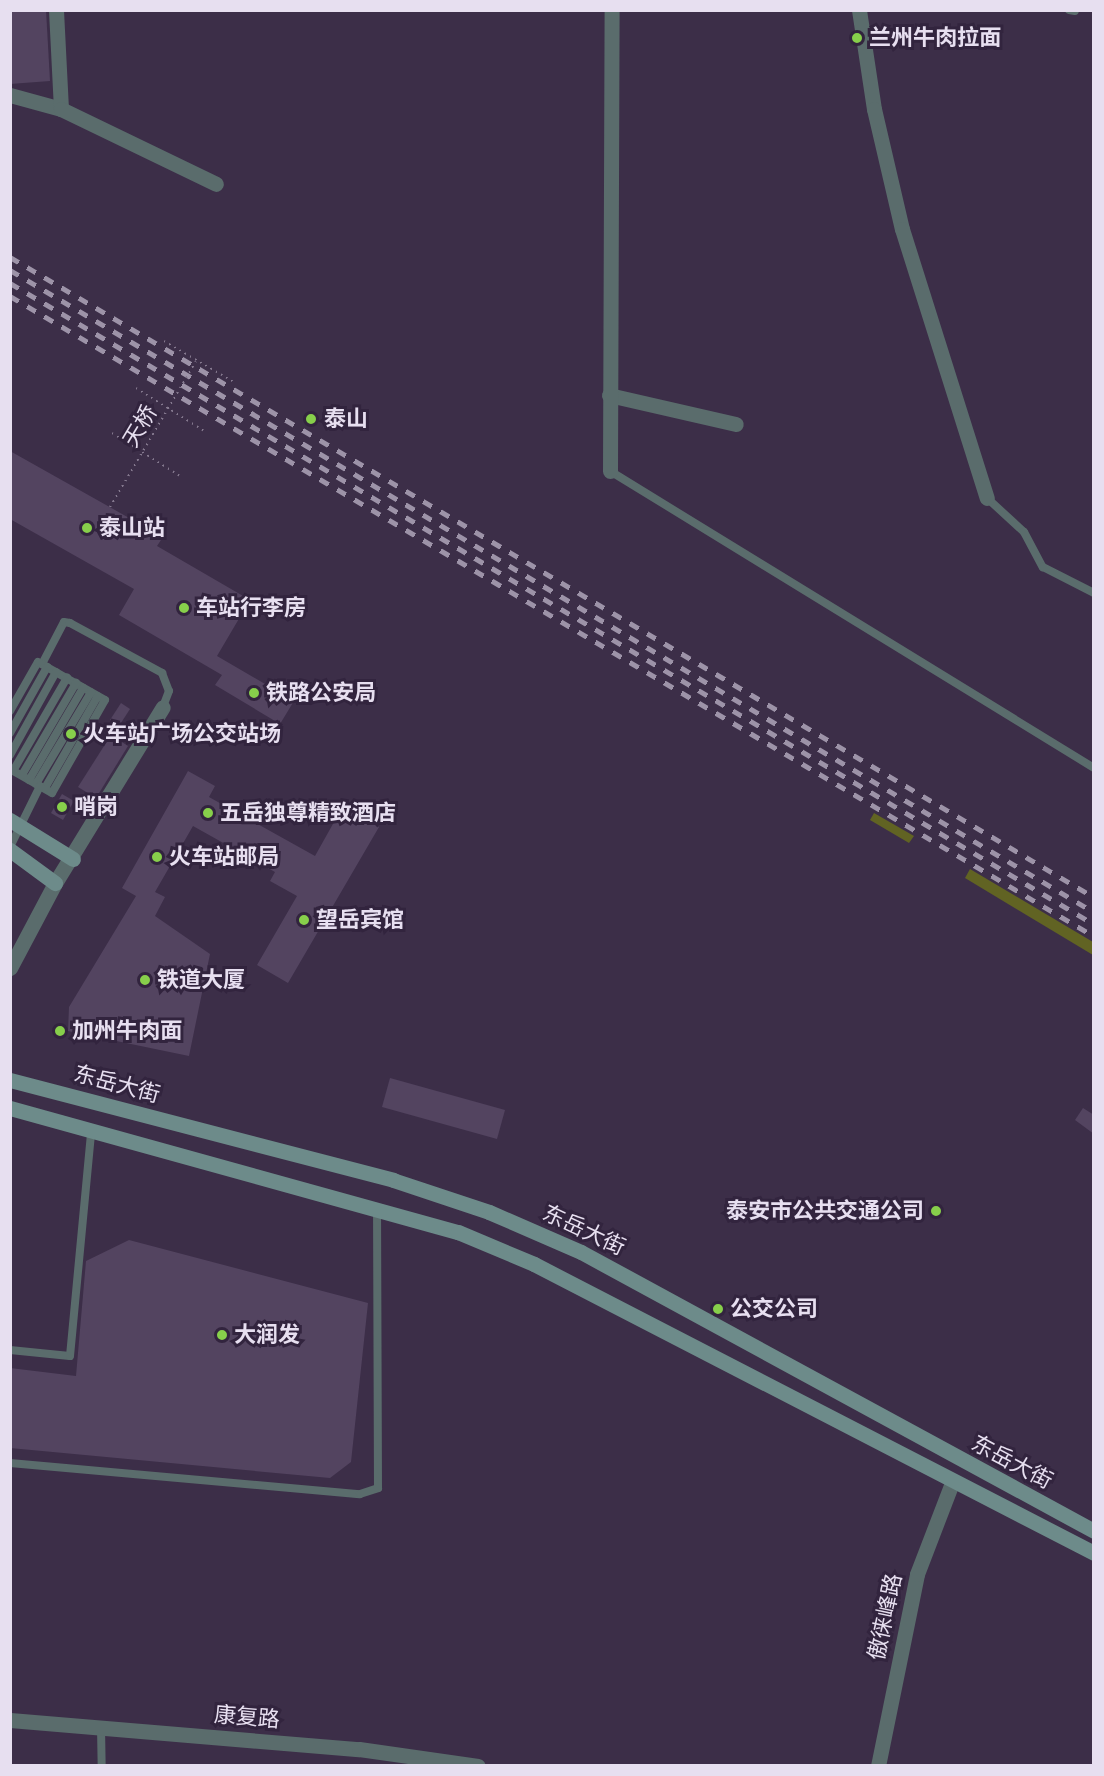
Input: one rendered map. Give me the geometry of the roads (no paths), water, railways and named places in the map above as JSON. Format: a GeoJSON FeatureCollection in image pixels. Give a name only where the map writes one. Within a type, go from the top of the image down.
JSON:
{"type":"FeatureCollection","features":[{"type":"Feature","properties":{"kind":"main road"},"geometry":{"type":"LineString","coordinates":[[16,823],[73,859]]}},
{"type":"Feature","properties":{"kind":"main road"},"geometry":{"type":"LineString","coordinates":[[10,849],[55,883]]}},
{"type":"Feature","properties":{"kind":"main road","name":"东岳大街"},"geometry":{"type":"LineString","coordinates":[[10,1080],[393,1180],[489,1212],[601,1262],[1094,1531]]}},
{"type":"Feature","properties":{"kind":"main road","name":"东岳大街"},"geometry":{"type":"LineString","coordinates":[[10,1108],[91,1132],[377,1208],[534,1264],[952,1483],[1094,1553]]}},
{"type":"Feature","properties":{"kind":"main road"},"geometry":{"type":"LineString","coordinates":[[952,1483],[964,1462]]}},
{"type":"Feature","properties":{"kind":"street"},"geometry":{"type":"LineString","coordinates":[[56,10],[61,109]]}},
{"type":"Feature","properties":{"kind":"street"},"geometry":{"type":"LineString","coordinates":[[610,471],[612,10]]}},
{"type":"Feature","properties":{"kind":"street"},"geometry":{"type":"LineString","coordinates":[[859,10],[874,109],[903,229],[987,498]]}},
{"type":"Feature","properties":{"kind":"street"},"geometry":{"type":"LineString","coordinates":[[10,95],[61,109],[216,184]]}},
{"type":"Feature","properties":{"kind":"street"},"geometry":{"type":"LineString","coordinates":[[609,395],[736,423]]}},
{"type":"Feature","properties":{"kind":"street"},"geometry":{"type":"LineString","coordinates":[[10,968],[55,883],[73,859],[163,707]]}},
{"type":"Feature","properties":{"kind":"street","name":"傲徕峰路"},"geometry":{"type":"LineString","coordinates":[[878,1766],[917,1574],[952,1483]]}},
{"type":"Feature","properties":{"kind":"street","name":"康复路"},"geometry":{"type":"LineString","coordinates":[[10,1720],[359,1749],[478,1766]]}},
{"type":"Feature","properties":{"kind":"lane"},"geometry":{"type":"LineString","coordinates":[[610,471],[1094,768]]}},
{"type":"Feature","properties":{"kind":"lane"},"geometry":{"type":"LineString","coordinates":[[987,498],[1024,532],[1043,567],[1094,593]]}},
{"type":"Feature","properties":{"kind":"lane"},"geometry":{"type":"LineString","coordinates":[[10,732],[45,666],[64,622],[70,623],[162,673],[169,691],[163,707]]}},
{"type":"Feature","properties":{"kind":"lane"},"geometry":{"type":"LineString","coordinates":[[45,666],[67,678],[105,700],[52,793],[12,770],[67,678]]}},
{"type":"Feature","properties":{"kind":"lane"},"geometry":{"type":"LineString","coordinates":[[10,711],[45,666]]}},
{"type":"Feature","properties":{"kind":"lane"},"geometry":{"type":"LineString","coordinates":[[10,755],[56,672]]}},
{"type":"Feature","properties":{"kind":"lane"},"geometry":{"type":"LineString","coordinates":[[10,849],[16,823],[34,782],[87,690]]}},
{"type":"Feature","properties":{"kind":"lane"},"geometry":{"type":"LineString","coordinates":[[34,782],[87,690]]}},
{"type":"Feature","properties":{"kind":"lane"},"geometry":{"type":"LineString","coordinates":[[10,1350],[70,1356],[91,1132]]}},
{"type":"Feature","properties":{"kind":"lane"},"geometry":{"type":"LineString","coordinates":[[10,1463],[360,1494],[378,1488],[377,1208]]}},
{"type":"Feature","properties":{"kind":"lane"},"geometry":{"type":"LineString","coordinates":[[101,1727],[102,1766]]}},
{"type":"Feature","properties":{"kind":"railway"},"geometry":{"type":"LineString","coordinates":[[10,257],[1094,897]]}},
{"type":"Feature","properties":{"kind":"railway"},"geometry":{"type":"LineString","coordinates":[[10,270],[1094,912]]}},
{"type":"Feature","properties":{"kind":"railway"},"geometry":{"type":"LineString","coordinates":[[10,283],[1094,924]]}},
{"type":"Feature","properties":{"kind":"railway"},"geometry":{"type":"LineString","coordinates":[[10,296],[1094,936]]}},
{"type":"Feature","properties":{"kind":"place","name":"兰州牛肉拉面"},"geometry":{"type":"Point","coordinates":[857,38]}},
{"type":"Feature","properties":{"kind":"place","name":"泰山"},"geometry":{"type":"Point","coordinates":[311,419]}},
{"type":"Feature","properties":{"kind":"place","name":"泰山站"},"geometry":{"type":"Point","coordinates":[87,528]}},
{"type":"Feature","properties":{"kind":"place","name":"车站行李房"},"geometry":{"type":"Point","coordinates":[184,608]}},
{"type":"Feature","properties":{"kind":"place","name":"铁路公安局"},"geometry":{"type":"Point","coordinates":[254,693]}},
{"type":"Feature","properties":{"kind":"place","name":"火车站广场公交站场"},"geometry":{"type":"Point","coordinates":[71,734]}},
{"type":"Feature","properties":{"kind":"place","name":"哨岗"},"geometry":{"type":"Point","coordinates":[62,807]}},
{"type":"Feature","properties":{"kind":"place","name":"五岳独尊精致酒店"},"geometry":{"type":"Point","coordinates":[208,813]}},
{"type":"Feature","properties":{"kind":"place","name":"火车站邮局"},"geometry":{"type":"Point","coordinates":[157,857]}},
{"type":"Feature","properties":{"kind":"place","name":"望岳宾馆"},"geometry":{"type":"Point","coordinates":[304,920]}},
{"type":"Feature","properties":{"kind":"place","name":"铁道大厦"},"geometry":{"type":"Point","coordinates":[145,980]}},
{"type":"Feature","properties":{"kind":"place","name":"加州牛肉面"},"geometry":{"type":"Point","coordinates":[60,1031]}},
{"type":"Feature","properties":{"kind":"place","name":"泰安市公共交通公司"},"geometry":{"type":"Point","coordinates":[936,1211]}},
{"type":"Feature","properties":{"kind":"place","name":"公交公司"},"geometry":{"type":"Point","coordinates":[718,1309]}},
{"type":"Feature","properties":{"kind":"place","name":"大润发"},"geometry":{"type":"Point","coordinates":[222,1335]}}]}
